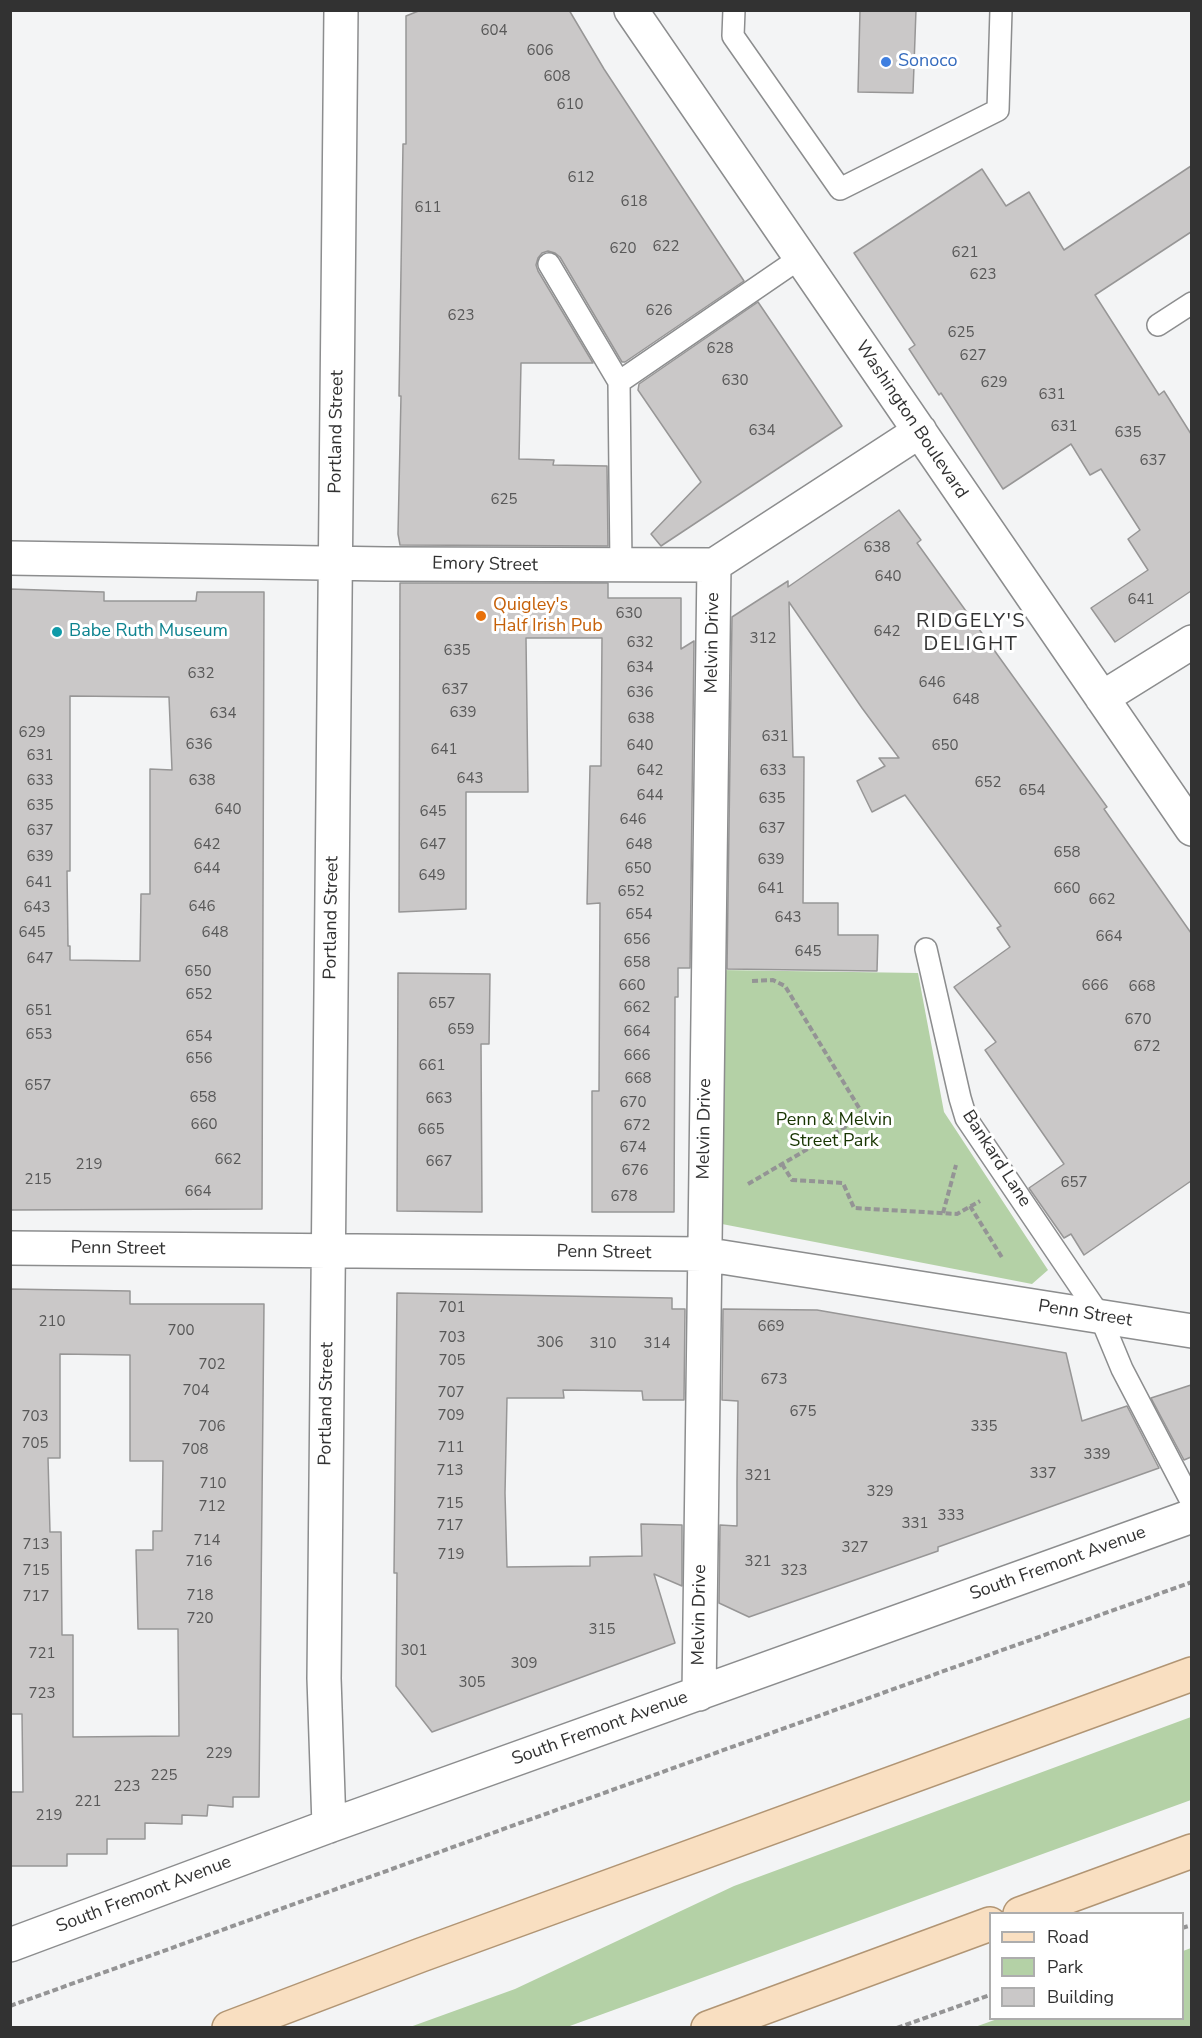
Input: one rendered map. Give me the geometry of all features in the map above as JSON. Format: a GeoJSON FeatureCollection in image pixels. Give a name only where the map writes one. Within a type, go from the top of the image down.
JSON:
{"type":"FeatureCollection","features":[{"type":"Feature","properties":{"kind":"main road"},"geometry":{"type":"LineString","coordinates":[[230,2028],[421,1955],[1191,1674]]}},
{"type":"Feature","properties":{"kind":"main road"},"geometry":{"type":"LineString","coordinates":[[1025,1912],[1191,1851]]}},
{"type":"Feature","properties":{"kind":"main road"},"geometry":{"type":"LineString","coordinates":[[708,2028],[989,1924]]}},
{"type":"Feature","properties":{"kind":"street","name":"Portland Street"},"geometry":{"type":"LineString","coordinates":[[329,1826],[324,1678],[341,10]]}},
{"type":"Feature","properties":{"kind":"street","name":"Washington Boulevard"},"geometry":{"type":"LineString","coordinates":[[631,10],[1191,829]]}},
{"type":"Feature","properties":{"kind":"street"},"geometry":{"type":"LineString","coordinates":[[714,565],[920,431]]}},
{"type":"Feature","properties":{"kind":"street","name":"Emory Street"},"geometry":{"type":"LineString","coordinates":[[10,558],[621,566],[714,565]]}},
{"type":"Feature","properties":{"kind":"street","name":"Melvin Drive"},"geometry":{"type":"LineString","coordinates":[[699,1694],[714,565]]}},
{"type":"Feature","properties":{"kind":"street"},"geometry":{"type":"LineString","coordinates":[[1102,698],[1191,642]]}},
{"type":"Feature","properties":{"kind":"street","name":"Penn Street"},"geometry":{"type":"LineString","coordinates":[[10,1248],[704,1254],[1191,1331]]}},
{"type":"Feature","properties":{"kind":"street","name":"South Fremont Avenue"},"geometry":{"type":"LineString","coordinates":[[10,1945],[329,1826],[1191,1516]]}},
{"type":"Feature","properties":{"kind":"lane"},"geometry":{"type":"LineString","coordinates":[[735,10],[733,36],[840,189],[998,110],[1001,10]]}},
{"type":"Feature","properties":{"kind":"lane"},"geometry":{"type":"LineString","coordinates":[[619,382],[800,258]]}},
{"type":"Feature","properties":{"kind":"lane"},"geometry":{"type":"LineString","coordinates":[[549,264],[619,382],[621,566]]}},
{"type":"Feature","properties":{"kind":"lane"},"geometry":{"type":"LineString","coordinates":[[1158,325],[1191,303]]}},
{"type":"Feature","properties":{"kind":"lane","name":"Bankard Lane"},"geometry":{"type":"LineString","coordinates":[[927,949],[966,1118],[1100,1316],[1122,1370],[1191,1503]]}},
{"type":"Feature","properties":{"kind":"path"},"geometry":{"type":"LineString","coordinates":[[744,981],[773,980],[786,986],[864,1116],[744,1186]]}},
{"type":"Feature","properties":{"kind":"path"},"geometry":{"type":"LineString","coordinates":[[943,1213],[959,1156]]}},
{"type":"Feature","properties":{"kind":"path"},"geometry":{"type":"LineString","coordinates":[[782,1164],[792,1180],[843,1183],[854,1208],[957,1214],[985,1198]]}},
{"type":"Feature","properties":{"kind":"path"},"geometry":{"type":"LineString","coordinates":[[970,1206],[1005,1263]]}},
{"type":"Feature","properties":{"kind":"path"},"geometry":{"type":"LineString","coordinates":[[10,2006],[1191,1582]]}},
{"type":"Feature","properties":{"kind":"path"},"geometry":{"type":"LineString","coordinates":[[897,2028],[989,1995]]}},
{"type":"Feature","properties":{"kind":"green space","name":"Penn & Melvin Street Park"},"geometry":{"type":"Polygon","coordinates":[[[721,970],[918,973],[944,1112],[1048,1270],[1032,1284],[722,1224],[721,970]]]}},
{"type":"Feature","properties":{"kind":"green space"},"geometry":{"type":"Polygon","coordinates":[[[1191,1717],[1191,1800],[567,2027],[410,2027],[515,1989],[734,1886],[1191,1717]]]}},
{"type":"Feature","properties":{"kind":"green space"},"geometry":{"type":"Polygon","coordinates":[[[1191,1948],[1191,2027],[975,2027],[994,2020],[1184,2020],[1184,1951],[1191,1948]]]}},
{"type":"Feature","properties":{"kind":"building"},"geometry":{"type":"Polygon","coordinates":[[[421,10],[569,10],[604,69],[744,281],[622,362],[560,257],[548,251],[542,253],[538,258],[536,265],[538,271],[593,363],[521,363],[519,459],[554,460],[553,465],[607,466],[608,546],[400,545],[398,534],[401,396],[399,396],[403,144],[406,144],[406,16],[421,10]]]}},
{"type":"Feature","properties":{"kind":"building","name":"Sonoco"},"geometry":{"type":"Polygon","coordinates":[[[860,10],[916,10],[913,93],[858,92],[860,10]]]}},
{"type":"Feature","properties":{"kind":"building"},"geometry":{"type":"Polygon","coordinates":[[[1191,166],[1191,232],[1095,295],[1159,395],[1164,391],[1191,434],[1191,591],[1115,642],[1091,608],[1148,570],[1128,539],[1140,530],[1101,469],[1090,475],[1071,444],[1003,489],[941,393],[939,395],[909,349],[915,345],[854,253],[982,169],[1006,206],[1029,192],[1064,250],[1191,166]]]}},
{"type":"Feature","properties":{"kind":"building"},"geometry":{"type":"Polygon","coordinates":[[[758,302],[842,426],[661,546],[651,534],[701,482],[638,390],[639,384],[758,302]]]}},
{"type":"Feature","properties":{"kind":"building"},"geometry":{"type":"Polygon","coordinates":[[[899,510],[921,540],[917,543],[1107,807],[1104,809],[1191,933],[1191,1181],[1084,1255],[1071,1234],[1064,1238],[1029,1188],[1064,1164],[985,1050],[996,1042],[954,987],[1010,947],[997,928],[1001,926],[905,795],[872,812],[857,781],[885,766],[879,758],[899,758],[789,602],[793,757],[804,757],[803,903],[838,903],[838,935],[878,935],[877,971],[727,969],[732,617],[788,581],[788,587],[899,510]]]}},
{"type":"Feature","properties":{"kind":"building"},"geometry":{"type":"Polygon","coordinates":[[[400,583],[608,583],[608,598],[681,598],[681,649],[694,641],[690,968],[678,968],[678,997],[675,997],[674,1212],[592,1212],[592,1091],[599,1091],[600,903],[587,904],[590,766],[601,766],[602,638],[526,638],[528,792],[466,792],[466,909],[399,912],[400,583]]]}},
{"type":"Feature","properties":{"kind":"building"},"geometry":{"type":"Polygon","coordinates":[[[10,589],[104,592],[104,601],[196,601],[197,592],[264,592],[262,1209],[10,1210],[10,589]],[[70,696],[70,871],[67,871],[70,960],[140,961],[141,894],[150,894],[150,769],[172,770],[169,697],[70,696]]]}},
{"type":"Feature","properties":{"kind":"building"},"geometry":{"type":"Polygon","coordinates":[[[398,973],[490,974],[489,1044],[481,1044],[482,1212],[397,1211],[398,973]]]}},
{"type":"Feature","properties":{"kind":"building"},"geometry":{"type":"Polygon","coordinates":[[[10,1289],[130,1291],[130,1304],[264,1304],[259,1797],[233,1797],[233,1807],[208,1805],[207,1816],[182,1815],[182,1824],[145,1823],[145,1839],[107,1839],[107,1854],[67,1854],[67,1866],[10,1866],[10,1792],[23,1792],[22,1714],[10,1714],[10,1289]],[[60,1354],[60,1458],[48,1458],[50,1532],[61,1532],[62,1635],[73,1635],[73,1737],[179,1736],[178,1629],[138,1629],[136,1550],[153,1550],[153,1531],[162,1531],[163,1461],[130,1461],[130,1355],[60,1354]]]}},
{"type":"Feature","properties":{"kind":"building"},"geometry":{"type":"Polygon","coordinates":[[[397,1293],[672,1298],[672,1309],[685,1309],[684,1400],[643,1400],[642,1391],[563,1390],[564,1398],[507,1398],[505,1493],[507,1567],[590,1566],[590,1557],[642,1556],[641,1524],[682,1525],[682,1586],[654,1574],[675,1643],[432,1732],[396,1686],[397,1573],[394,1573],[397,1293]]]}},
{"type":"Feature","properties":{"kind":"building"},"geometry":{"type":"Polygon","coordinates":[[[723,1309],[817,1310],[1066,1353],[1082,1421],[1127,1406],[1159,1468],[938,1547],[938,1551],[749,1617],[719,1603],[720,1525],[737,1526],[738,1401],[722,1400],[723,1309]]]}},
{"type":"Feature","properties":{"kind":"building"},"geometry":{"type":"Polygon","coordinates":[[[1191,1385],[1191,1457],[1184,1460],[1151,1398],[1191,1385]]]}},
{"type":"Feature","properties":{"kind":"place","name":"Sonoco"},"geometry":{"type":"Point","coordinates":[886,62]}},
{"type":"Feature","properties":{"kind":"place","name":"Quigley's Half Irish Pub"},"geometry":{"type":"Point","coordinates":[481,616]}},
{"type":"Feature","properties":{"kind":"place","name":"Babe Ruth Museum"},"geometry":{"type":"Point","coordinates":[57,632]}},
{"type":"Feature","properties":{"kind":"district","name":"RIDGELY'S DELIGHT"},"geometry":{"type":"Point","coordinates":[971,634]}}]}
